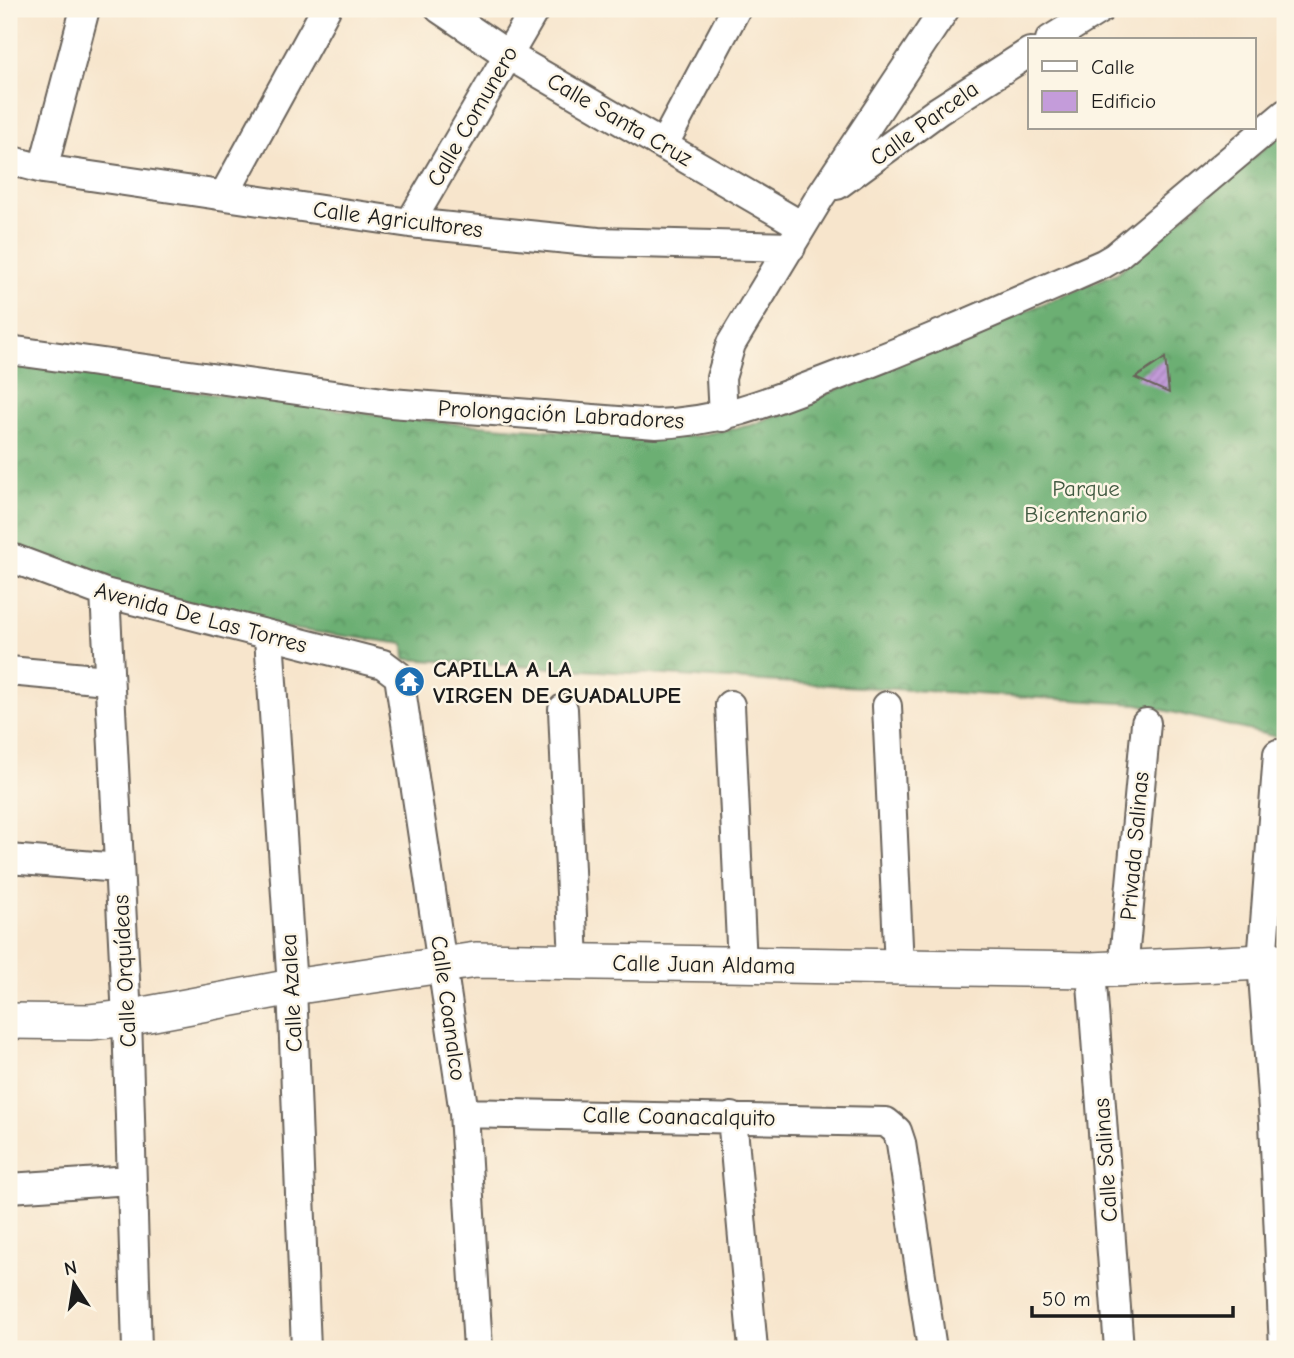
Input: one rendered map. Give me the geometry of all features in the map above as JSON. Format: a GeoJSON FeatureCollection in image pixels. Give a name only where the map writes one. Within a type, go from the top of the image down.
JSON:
{"type":"FeatureCollection","features":[{"type":"Feature","properties":{"kind":"street"},"geometry":{"type":"LineString","coordinates":[[43,170],[85,9]]}},
{"type":"Feature","properties":{"kind":"street"},"geometry":{"type":"LineString","coordinates":[[224,195],[326,9]]}},
{"type":"Feature","properties":{"kind":"street","name":"Calle Santa Cruz"},"geometry":{"type":"LineString","coordinates":[[440,9],[508,55],[664,144],[797,236]]}},
{"type":"Feature","properties":{"kind":"street","name":"Calle Comunero"},"geometry":{"type":"LineString","coordinates":[[410,223],[535,9]]}},
{"type":"Feature","properties":{"kind":"street"},"geometry":{"type":"LineString","coordinates":[[664,144],[736,9]]}},
{"type":"Feature","properties":{"kind":"street"},"geometry":{"type":"LineString","coordinates":[[723,417],[721,378],[728,351],[820,197],[944,9]]}},
{"type":"Feature","properties":{"kind":"street"},"geometry":{"type":"LineString","coordinates":[[1053,38],[1100,9]]}},
{"type":"Feature","properties":{"kind":"street","name":"Calle Parcela"},"geometry":{"type":"LineString","coordinates":[[820,197],[938,111],[1028,53]]}},
{"type":"Feature","properties":{"kind":"street","name":"Prolongación Labradores"},"geometry":{"type":"LineString","coordinates":[[9,350],[391,403],[656,424],[699,422],[723,417],[906,350],[1103,264],[1115,257],[1285,114]]}},
{"type":"Feature","properties":{"kind":"street","name":"Calle Agricultores"},"geometry":{"type":"LineString","coordinates":[[9,160],[43,170],[410,223],[598,242],[797,236]]}},
{"type":"Feature","properties":{"kind":"street","name":"Avenida De Las Torres"},"geometry":{"type":"LineString","coordinates":[[9,557],[105,593],[383,664],[395,671]]}},
{"type":"Feature","properties":{"kind":"street","name":"Calle Orquídeas"},"geometry":{"type":"LineString","coordinates":[[105,593],[107,680],[127,1018],[137,1349]]}},
{"type":"Feature","properties":{"kind":"street","name":"Calle Azalea"},"geometry":{"type":"LineString","coordinates":[[269,637],[292,987],[306,1349]]}},
{"type":"Feature","properties":{"kind":"street"},"geometry":{"type":"LineString","coordinates":[[9,671],[107,680]]}},
{"type":"Feature","properties":{"kind":"street","name":"Calle Coanalco"},"geometry":{"type":"LineString","coordinates":[[395,671],[402,684],[464,1113],[478,1349]]}},
{"type":"Feature","properties":{"kind":"street"},"geometry":{"type":"LineString","coordinates":[[730,705],[742,965]]}},
{"type":"Feature","properties":{"kind":"street"},"geometry":{"type":"LineString","coordinates":[[887,706],[899,967]]}},
{"type":"Feature","properties":{"kind":"street"},"geometry":{"type":"LineString","coordinates":[[564,709],[573,962]]}},
{"type":"Feature","properties":{"kind":"street","name":"Privada Salinas"},"geometry":{"type":"LineString","coordinates":[[1107,970],[1146,723]]}},
{"type":"Feature","properties":{"kind":"street"},"geometry":{"type":"LineString","coordinates":[[1278,754],[1273,961],[1280,1124],[1284,1349]]}},
{"type":"Feature","properties":{"kind":"street"},"geometry":{"type":"LineString","coordinates":[[9,859],[119,869]]}},
{"type":"Feature","properties":{"kind":"street","name":"Calle Juan Aldama"},"geometry":{"type":"LineString","coordinates":[[9,1021],[90,1022],[127,1018],[292,987],[443,963],[520,959],[1107,970],[1273,961]]}},
{"type":"Feature","properties":{"kind":"street","name":"Calle Salinas"},"geometry":{"type":"LineString","coordinates":[[1107,970],[1119,1349]]}},
{"type":"Feature","properties":{"kind":"street","name":"Calle Coanacalquito"},"geometry":{"type":"LineString","coordinates":[[464,1113],[877,1120],[893,1126],[901,1143],[932,1349]]}},
{"type":"Feature","properties":{"kind":"street"},"geometry":{"type":"LineString","coordinates":[[732,1117],[753,1349]]}},
{"type":"Feature","properties":{"kind":"street"},"geometry":{"type":"LineString","coordinates":[[9,1188],[131,1180]]}},
{"type":"Feature","properties":{"kind":"green space","name":"Parque Bicentenario"},"geometry":{"type":"Polygon","coordinates":[[[1285,131],[1285,739],[1138,704],[405,659],[404,644],[270,626],[110,583],[9,547],[9,361],[188,391],[437,422],[655,438],[695,436],[752,425],[1117,273],[1285,131]]]}},
{"type":"Feature","properties":{"kind":"building"},"geometry":{"type":"Polygon","coordinates":[[[1165,358],[1169,393],[1135,378],[1165,358]]]}},
{"type":"Feature","properties":{"kind":"place","name":"CAPILLA A LA VIRGEN DE GUADALUPE"},"geometry":{"type":"Point","coordinates":[410,682]}}]}
